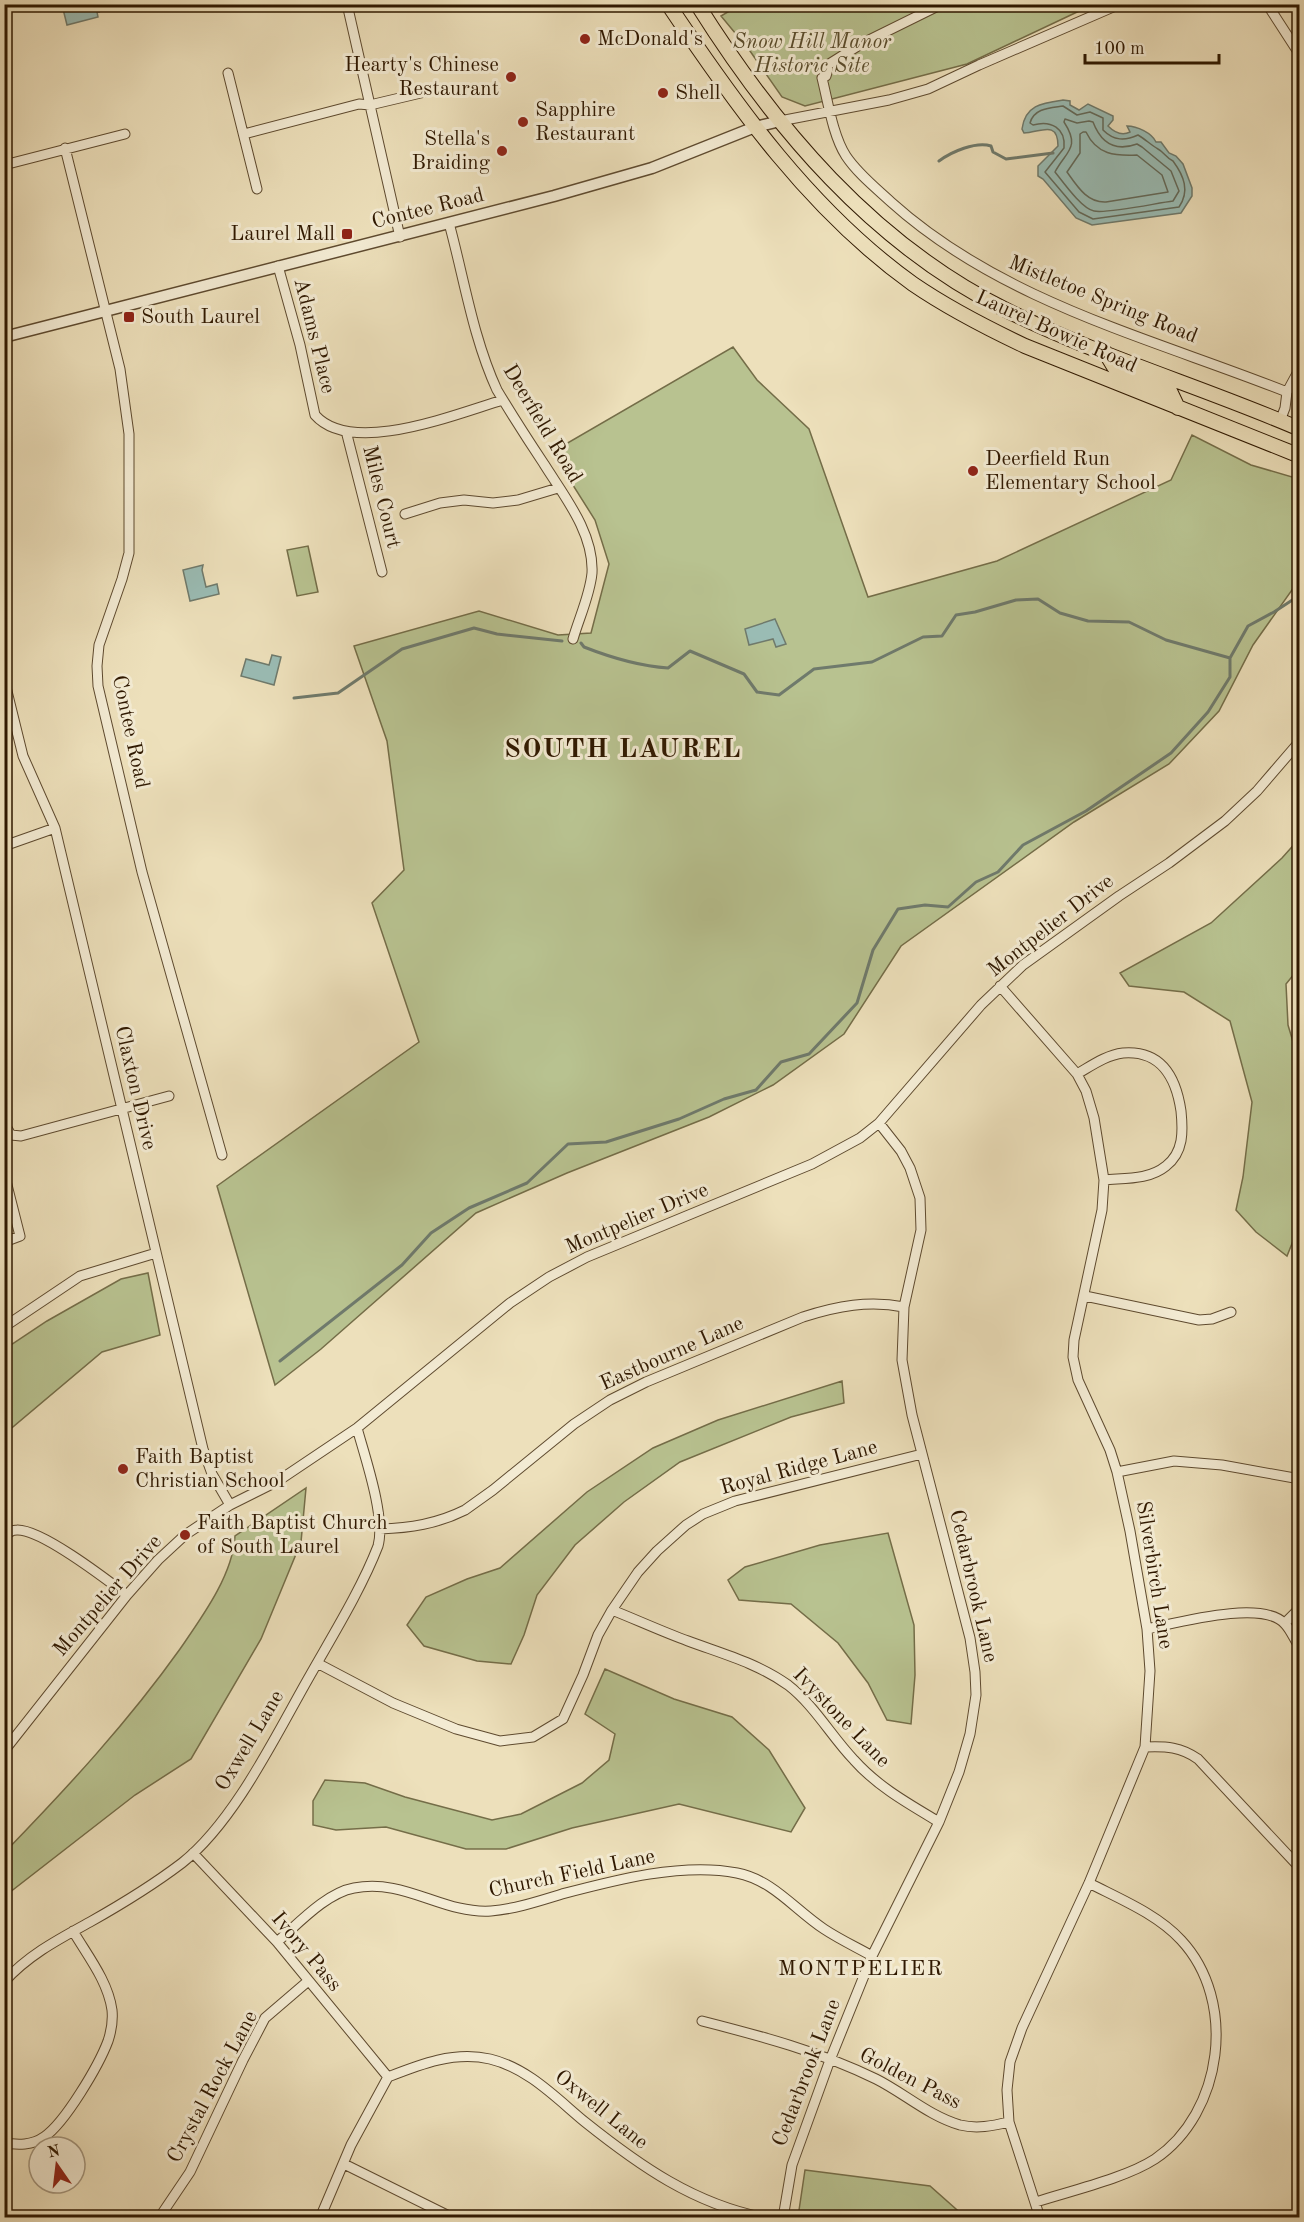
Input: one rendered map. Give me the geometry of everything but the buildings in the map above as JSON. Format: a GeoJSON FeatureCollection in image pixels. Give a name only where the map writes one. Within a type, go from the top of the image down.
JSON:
{"type":"FeatureCollection","features":[{"type":"Feature","properties":{"kind":"main road","name":"Laurel Bowie Road"},"geometry":{"type":"LineString","coordinates":[[668,4],[755,127],[791,172],[840,223],[915,285],[989,329],[1025,346],[1299,456]]}},
{"type":"Feature","properties":{"kind":"main road","name":"Laurel Bowie Road"},"geometry":{"type":"LineString","coordinates":[[697,4],[725,47],[780,121],[811,158],[892,237],[917,256],[975,294],[1006,310],[1299,429]]}},
{"type":"Feature","properties":{"kind":"main road"},"geometry":{"type":"LineString","coordinates":[[1105,352],[1114,367],[1169,389],[1178,408]]}},
{"type":"Feature","properties":{"kind":"street"},"geometry":{"type":"LineString","coordinates":[[347,4],[400,237]]}},
{"type":"Feature","properties":{"kind":"street","name":"Mistletoe Spring Road"},"geometry":{"type":"LineString","coordinates":[[942,4],[861,44],[826,66],[828,69],[826,76],[822,78],[830,111],[842,149],[852,164],[909,218],[960,255],[1037,296],[1130,334],[1287,392]]}},
{"type":"Feature","properties":{"kind":"street"},"geometry":{"type":"LineString","coordinates":[[780,121],[889,100],[928,89],[1120,4]]}},
{"type":"Feature","properties":{"kind":"street"},"geometry":{"type":"LineString","coordinates":[[1267,4],[1299,55]]}},
{"type":"Feature","properties":{"kind":"street"},"geometry":{"type":"LineString","coordinates":[[228,73],[257,189]]}},
{"type":"Feature","properties":{"kind":"street"},"geometry":{"type":"LineString","coordinates":[[244,134],[359,104],[370,105],[425,92]]}},
{"type":"Feature","properties":{"kind":"street","name":"Contee Road"},"geometry":{"type":"LineString","coordinates":[[4,337],[400,237],[652,168],[755,127],[780,121]]}},
{"type":"Feature","properties":{"kind":"street"},"geometry":{"type":"LineString","coordinates":[[8,164],[125,134]]}},
{"type":"Feature","properties":{"kind":"street"},"geometry":{"type":"LineString","coordinates":[[64,148],[105,311]]}},
{"type":"Feature","properties":{"kind":"street","name":"Deerfield Road"},"geometry":{"type":"LineString","coordinates":[[449,223],[485,361],[503,400],[582,529],[591,563],[589,588],[573,639]]}},
{"type":"Feature","properties":{"kind":"street","name":"Adams Place"},"geometry":{"type":"LineString","coordinates":[[278,267],[300,345],[315,416],[319,420],[346,431]]}},
{"type":"Feature","properties":{"kind":"street","name":"Contee Road"},"geometry":{"type":"LineString","coordinates":[[105,311],[120,369],[128,418],[129,553],[99,645],[98,686],[142,872],[222,1155]]}},
{"type":"Feature","properties":{"kind":"street"},"geometry":{"type":"LineString","coordinates":[[1280,421],[1285,408],[1287,392],[1299,368]]}},
{"type":"Feature","properties":{"kind":"street"},"geometry":{"type":"LineString","coordinates":[[346,431],[395,432],[503,400]]}},
{"type":"Feature","properties":{"kind":"street","name":"Miles Court"},"geometry":{"type":"LineString","coordinates":[[346,431],[382,572]]}},
{"type":"Feature","properties":{"kind":"street"},"geometry":{"type":"LineString","coordinates":[[405,514],[440,503],[464,500],[493,502],[518,500],[558,488]]}},
{"type":"Feature","properties":{"kind":"street","name":"Claxton Drive"},"geometry":{"type":"LineString","coordinates":[[4,679],[23,756],[55,828],[203,1449],[212,1474],[230,1505]]}},
{"type":"Feature","properties":{"kind":"street","name":"Montpelier Drive"},"geometry":{"type":"LineString","coordinates":[[4,1751],[127,1595],[158,1560],[185,1535],[230,1505],[278,1481],[357,1428],[510,1303],[549,1277],[587,1257],[812,1164],[860,1138],[879,1123],[981,1005],[1023,964],[1170,863],[1225,821],[1257,791],[1299,741]]}},
{"type":"Feature","properties":{"kind":"street"},"geometry":{"type":"LineString","coordinates":[[4,846],[55,828]]}},
{"type":"Feature","properties":{"kind":"street","name":"Silverbirch Lane"},"geometry":{"type":"LineString","coordinates":[[1000,986],[1077,1074],[1086,1091],[1094,1118],[1104,1180],[1102,1210],[1074,1340],[1075,1368],[1083,1393],[1110,1450],[1117,1472],[1147,1629],[1150,1671],[1145,1748],[1089,1883],[1022,2028],[1010,2062],[1007,2090],[1010,2122],[1040,2217]]}},
{"type":"Feature","properties":{"kind":"street"},"geometry":{"type":"LineString","coordinates":[[1077,1074],[1121,1053],[1139,1054],[1162,1066],[1174,1080],[1177,1090],[1182,1136],[1174,1157],[1166,1166],[1152,1174],[1104,1180]]}},
{"type":"Feature","properties":{"kind":"street"},"geometry":{"type":"LineString","coordinates":[[4,1123],[11,1135],[21,1136],[169,1096]]}},
{"type":"Feature","properties":{"kind":"street","name":"Cedarbrook Lane"},"geometry":{"type":"LineString","coordinates":[[783,2217],[792,2164],[830,2060],[872,1956],[939,1822],[959,1772],[970,1734],[976,1685],[970,1638],[906,1392],[902,1360],[904,1307],[921,1230],[920,1198],[910,1167],[901,1151],[879,1123]]}},
{"type":"Feature","properties":{"kind":"street"},"geometry":{"type":"LineString","coordinates":[[4,1242],[20,1236],[5,1177]]}},
{"type":"Feature","properties":{"kind":"street"},"geometry":{"type":"LineString","coordinates":[[4,1327],[80,1276],[156,1253]]}},
{"type":"Feature","properties":{"kind":"street"},"geometry":{"type":"LineString","coordinates":[[1084,1296],[1199,1320],[1212,1319],[1231,1312]]}},
{"type":"Feature","properties":{"kind":"street","name":"Eastbourne Lane"},"geometry":{"type":"LineString","coordinates":[[380,1529],[423,1525],[444,1520],[465,1510],[589,1413],[646,1382],[829,1308],[873,1303],[904,1307]]}},
{"type":"Feature","properties":{"kind":"street","name":"Oxwell Lane"},"geometry":{"type":"LineString","coordinates":[[4,1982],[32,1957],[130,1899],[193,1853],[236,1801],[317,1662],[373,1559],[380,1541],[380,1529],[367,1464],[357,1428]]}},
{"type":"Feature","properties":{"kind":"street","name":"Royal Ridge Lane"},"geometry":{"type":"LineString","coordinates":[[317,1662],[393,1702],[456,1729],[500,1741],[533,1737],[563,1719],[598,1635],[612,1610],[638,1572],[686,1525],[703,1514],[735,1501],[922,1454]]}},
{"type":"Feature","properties":{"kind":"street"},"geometry":{"type":"LineString","coordinates":[[1117,1472],[1156,1463],[1181,1461],[1233,1467],[1299,1479]]}},
{"type":"Feature","properties":{"kind":"street"},"geometry":{"type":"LineString","coordinates":[[4,1537],[9,1532],[17,1530],[44,1540],[82,1562],[127,1595]]}},
{"type":"Feature","properties":{"kind":"street"},"geometry":{"type":"LineString","coordinates":[[1285,1623],[1299,1608]]}},
{"type":"Feature","properties":{"kind":"street","name":"Ivystone Lane"},"geometry":{"type":"LineString","coordinates":[[612,1610],[728,1654],[774,1675],[802,1697],[870,1777],[903,1801],[939,1822]]}},
{"type":"Feature","properties":{"kind":"street"},"geometry":{"type":"LineString","coordinates":[[1147,1629],[1244,1612],[1269,1615],[1285,1623],[1299,1648]]}},
{"type":"Feature","properties":{"kind":"street"},"geometry":{"type":"LineString","coordinates":[[1145,1748],[1176,1748],[1198,1759],[1299,1868]]}},
{"type":"Feature","properties":{"kind":"street","name":"Ivory Pass"},"geometry":{"type":"LineString","coordinates":[[193,1853],[277,1942],[307,1982],[388,2077]]}},
{"type":"Feature","properties":{"kind":"street","name":"Church Field Lane"},"geometry":{"type":"LineString","coordinates":[[277,1942],[331,1897],[353,1888],[370,1886],[398,1888],[450,1906],[483,1911],[519,1906],[627,1878],[702,1869],[739,1873],[769,1886],[824,1929],[872,1956]]}},
{"type":"Feature","properties":{"kind":"street"},"geometry":{"type":"LineString","coordinates":[[1035,2202],[1135,2169],[1155,2159],[1169,2147],[1194,2116],[1212,2077],[1215,2054],[1215,2016],[1204,1977],[1194,1956],[1182,1941],[1161,1923],[1089,1883]]}},
{"type":"Feature","properties":{"kind":"street"},"geometry":{"type":"LineString","coordinates":[[4,2142],[19,2145],[33,2142],[44,2137],[55,2127],[81,2092],[108,2041],[112,2027],[110,2001],[95,1967],[73,1931]]}},
{"type":"Feature","properties":{"kind":"street","name":"Crystal Rock Lane"},"geometry":{"type":"LineString","coordinates":[[159,2217],[190,2172],[265,2018],[307,1982]]}},
{"type":"Feature","properties":{"kind":"street","name":"Golden Pass"},"geometry":{"type":"LineString","coordinates":[[702,2021],[758,2035],[830,2060],[874,2078],[947,2120],[976,2128],[1010,2122]]}},
{"type":"Feature","properties":{"kind":"street","name":"Oxwell Lane"},"geometry":{"type":"LineString","coordinates":[[388,2077],[438,2059],[454,2056],[489,2059],[503,2063],[538,2082],[600,2134],[658,2177],[723,2206],[765,2217]]}},
{"type":"Feature","properties":{"kind":"street"},"geometry":{"type":"LineString","coordinates":[[320,2217],[360,2126],[388,2077]]}},
{"type":"Feature","properties":{"kind":"street"},"geometry":{"type":"LineString","coordinates":[[344,2164],[453,2217]]}},
{"type":"Feature","properties":{"kind":"green space","name":"Snow Hill Manor Historic Site"},"geometry":{"type":"Polygon","coordinates":[[[741,4],[1092,5],[967,64],[805,106],[782,97],[750,51],[721,16],[741,4]]]}},
{"type":"Feature","properties":{"kind":"green space"},"geometry":{"type":"Polygon","coordinates":[[[733,347],[757,380],[809,429],[868,597],[997,561],[1171,480],[1192,435],[1251,465],[1299,479],[1299,580],[1253,645],[1219,711],[1169,764],[1074,822],[901,946],[844,1034],[773,1085],[709,1117],[567,1173],[476,1213],[321,1349],[275,1385],[217,1186],[419,1042],[372,903],[404,870],[387,741],[354,646],[479,611],[558,635],[591,633],[609,564],[595,520],[552,452],[733,347]]]}},
{"type":"Feature","properties":{"kind":"green space"},"geometry":{"type":"Polygon","coordinates":[[[308,546],[318,592],[297,596],[287,550],[308,546]]]}},
{"type":"Feature","properties":{"kind":"green space"},"geometry":{"type":"Polygon","coordinates":[[[1299,839],[1299,968],[1286,984],[1288,1025],[1300,1065],[1299,1226],[1287,1256],[1256,1232],[1236,1210],[1243,1177],[1252,1102],[1230,1021],[1184,992],[1129,986],[1120,973],[1211,923],[1282,858],[1299,839]]]}},
{"type":"Feature","properties":{"kind":"green space"},"geometry":{"type":"Polygon","coordinates":[[[148,1273],[160,1335],[102,1352],[7,1432],[5,1437],[5,1349],[47,1321],[121,1279],[148,1273]]]}},
{"type":"Feature","properties":{"kind":"green space"},"geometry":{"type":"Polygon","coordinates":[[[842,1381],[844,1403],[791,1417],[680,1462],[624,1502],[575,1545],[537,1595],[524,1635],[511,1664],[477,1661],[424,1646],[407,1625],[426,1597],[500,1568],[587,1492],[653,1448],[718,1420],[842,1381]]]}},
{"type":"Feature","properties":{"kind":"green space"},"geometry":{"type":"Polygon","coordinates":[[[306,1488],[301,1542],[261,1639],[191,1759],[135,1795],[5,1896],[5,1852],[96,1754],[180,1649],[223,1580],[229,1566],[235,1536],[306,1488]]]}},
{"type":"Feature","properties":{"kind":"green space"},"geometry":{"type":"Polygon","coordinates":[[[888,1533],[914,1625],[915,1675],[911,1724],[887,1720],[868,1683],[838,1643],[791,1604],[739,1600],[728,1580],[745,1567],[820,1545],[888,1533]]]}},
{"type":"Feature","properties":{"kind":"green space"},"geometry":{"type":"Polygon","coordinates":[[[605,1669],[674,1699],[732,1717],[769,1750],[805,1808],[791,1832],[679,1804],[572,1828],[506,1849],[466,1849],[386,1827],[336,1830],[313,1825],[313,1801],[325,1780],[365,1783],[405,1797],[492,1820],[521,1814],[582,1783],[609,1760],[615,1734],[585,1714],[605,1669]]]}},
{"type":"Feature","properties":{"kind":"green space"},"geometry":{"type":"Polygon","coordinates":[[[805,2170],[930,2186],[965,2217],[798,2217],[805,2170]]]}},
{"type":"Feature","properties":{"kind":"water"},"geometry":{"type":"Polygon","coordinates":[[[62,5],[73,5],[75,9],[95,5],[99,12],[97,12],[98,17],[67,25],[62,5]]]}},
{"type":"Feature","properties":{"kind":"water"},"geometry":{"type":"Polygon","coordinates":[[[1070,101],[1070,105],[1079,110],[1088,104],[1113,116],[1108,126],[1118,133],[1130,132],[1127,126],[1144,131],[1156,142],[1161,142],[1169,153],[1176,156],[1183,164],[1192,188],[1192,196],[1181,213],[1092,225],[1076,218],[1038,176],[1038,166],[1058,146],[1055,133],[1047,129],[1024,133],[1022,129],[1031,110],[1048,102],[1070,101]]]}},
{"type":"Feature","properties":{"kind":"water"},"geometry":{"type":"Polygon","coordinates":[[[203,565],[206,587],[217,584],[219,594],[190,601],[183,570],[203,565]]]}},
{"type":"Feature","properties":{"kind":"water"},"geometry":{"type":"Polygon","coordinates":[[[775,619],[786,644],[776,647],[773,639],[749,645],[745,629],[775,619]]]}},
{"type":"Feature","properties":{"kind":"water"},"geometry":{"type":"Polygon","coordinates":[[[272,655],[281,657],[274,685],[241,676],[246,659],[269,665],[272,655]]]}},
{"type":"Feature","properties":{"kind":"waterway"},"geometry":{"type":"LineString","coordinates":[[939,161],[957,151],[978,145],[991,146],[993,152],[1006,159],[1053,153]]}},
{"type":"Feature","properties":{"kind":"waterway"},"geometry":{"type":"LineString","coordinates":[[581,643],[584,647],[615,658],[668,668],[690,651],[744,674],[757,692],[779,695],[814,669],[872,662],[923,637],[942,636],[956,615],[1016,600],[1038,599],[1060,613],[1088,621],[1129,622],[1166,640],[1230,658],[1248,626],[1300,595]]}},
{"type":"Feature","properties":{"kind":"waterway"},"geometry":{"type":"LineString","coordinates":[[294,698],[338,693],[402,649],[474,628],[497,634],[562,641]]}},
{"type":"Feature","properties":{"kind":"waterway"},"geometry":{"type":"LineString","coordinates":[[280,1361],[402,1265],[431,1233],[469,1208],[527,1183],[568,1144],[606,1142],[679,1119],[724,1099],[756,1090],[781,1062],[809,1054],[857,1003],[873,950],[898,909],[925,905],[948,907],[976,882],[998,872],[1023,845],[1086,811],[1171,753],[1208,712],[1230,677],[1230,658]]}},
{"type":"Feature","properties":{"kind":"place","name":"McDonald's"},"geometry":{"type":"Point","coordinates":[585,39]}},
{"type":"Feature","properties":{"kind":"place","name":"Hearty's Chinese Restaurant"},"geometry":{"type":"Point","coordinates":[511,77]}},
{"type":"Feature","properties":{"kind":"place","name":"Shell"},"geometry":{"type":"Point","coordinates":[663,93]}},
{"type":"Feature","properties":{"kind":"place","name":"Sapphire Restaurant"},"geometry":{"type":"Point","coordinates":[523,122]}},
{"type":"Feature","properties":{"kind":"place","name":"Stella's Braiding"},"geometry":{"type":"Point","coordinates":[502,151]}},
{"type":"Feature","properties":{"kind":"place","name":"Laurel Mall"},"geometry":{"type":"Point","coordinates":[347,234]}},
{"type":"Feature","properties":{"kind":"place","name":"South Laurel"},"geometry":{"type":"Point","coordinates":[129,317]}},
{"type":"Feature","properties":{"kind":"place","name":"Deerfield Run Elementary School"},"geometry":{"type":"Point","coordinates":[973,471]}},
{"type":"Feature","properties":{"kind":"place","name":"Faith Baptist Christian School"},"geometry":{"type":"Point","coordinates":[123,1469]}},
{"type":"Feature","properties":{"kind":"place","name":"Faith Baptist Church of South Laurel"},"geometry":{"type":"Point","coordinates":[185,1535]}},
{"type":"Feature","properties":{"kind":"district","name":"SOUTH LAUREL"},"geometry":{"type":"Point","coordinates":[623,749]}},
{"type":"Feature","properties":{"kind":"district","name":"MONTPELIER"},"geometry":{"type":"Point","coordinates":[861,1969]}}]}
